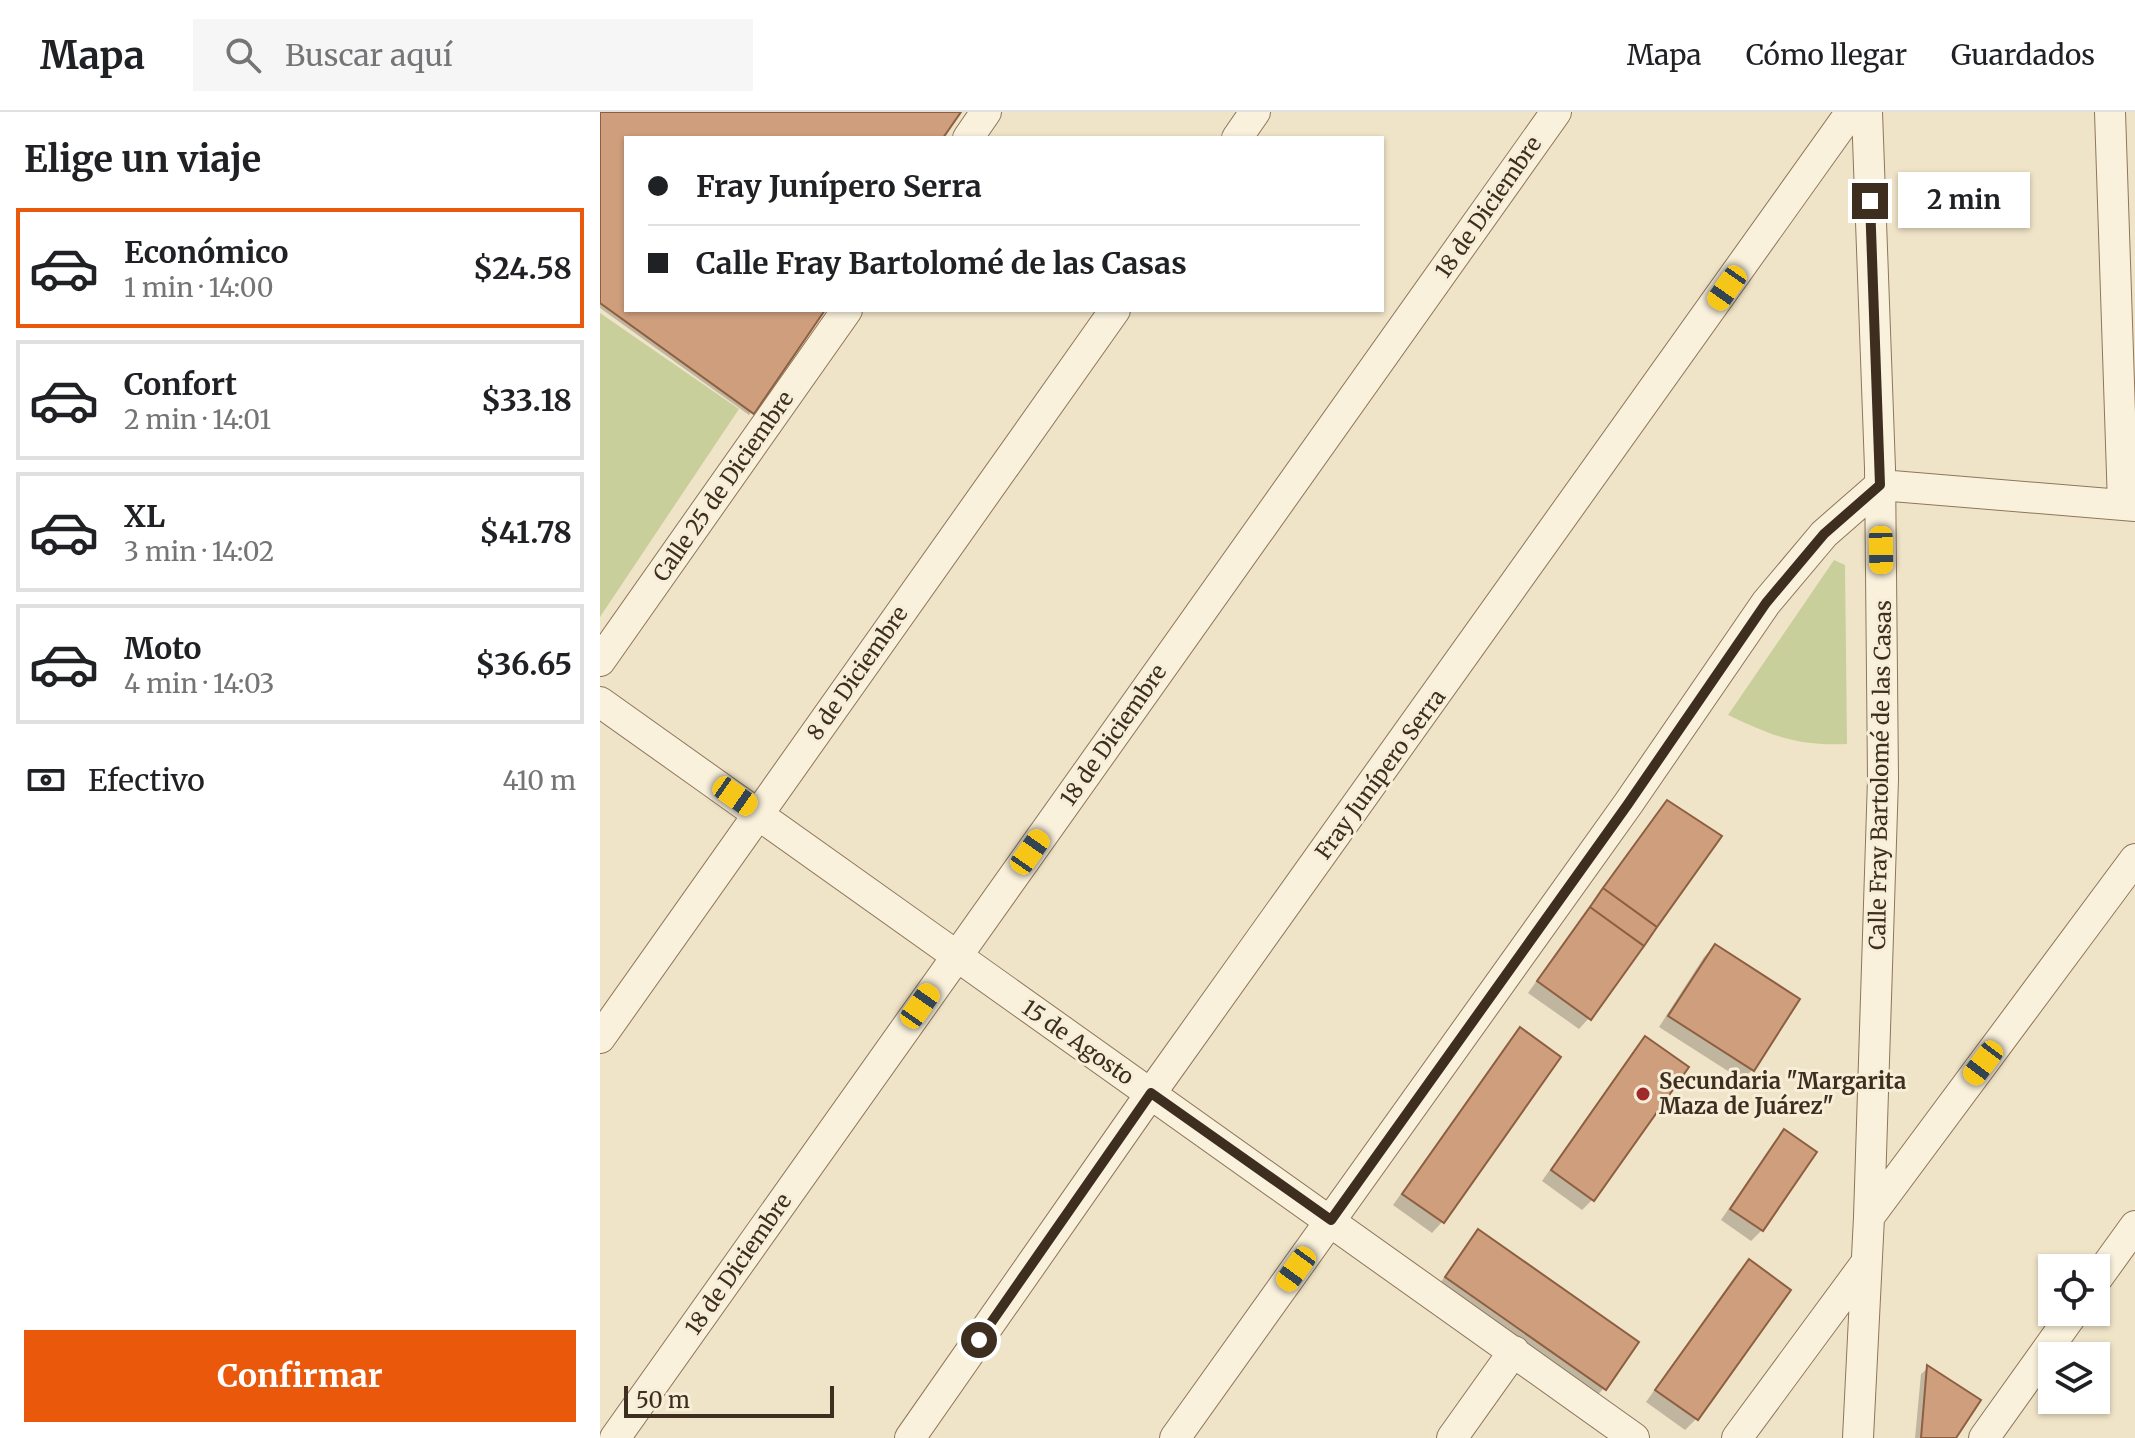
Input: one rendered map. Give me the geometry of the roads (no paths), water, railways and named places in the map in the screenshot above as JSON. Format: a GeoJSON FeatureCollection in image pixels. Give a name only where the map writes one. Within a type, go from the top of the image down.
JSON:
{"type":"FeatureCollection","features":[{"type":"Feature","properties":{"kind":"street"},"geometry":{"type":"LineString","coordinates":[[969,136],[986,112]]}},
{"type":"Feature","properties":{"kind":"street"},"geometry":{"type":"LineString","coordinates":[[1238,136],[1255,112]]}},
{"type":"Feature","properties":{"kind":"street","name":"Fray Junípero Serra"},"geometry":{"type":"LineString","coordinates":[[910,1438],[1151,1093],[1851,112]]}},
{"type":"Feature","properties":{"kind":"street","name":"Calle Fray Bartolomé de las Casas"},"geometry":{"type":"LineString","coordinates":[[1858,1438],[1869,1217],[1883,779],[1880,485],[1867,112]]}},
{"type":"Feature","properties":{"kind":"street"},"geometry":{"type":"LineString","coordinates":[[1175,1438],[1628,804],[1766,603],[1824,534],[1880,485],[2129,505],[2110,112]]}},
{"type":"Feature","properties":{"kind":"street","name":"18 de Diciembre"},"geometry":{"type":"LineString","coordinates":[[615,1438],[1544,116]]}},
{"type":"Feature","properties":{"kind":"street","name":"Calle 25 de Diciembre"},"geometry":{"type":"LineString","coordinates":[[600,661],[846,312]]}},
{"type":"Feature","properties":{"kind":"street","name":"8 de Diciembre"},"geometry":{"type":"LineString","coordinates":[[600,1038],[1114,312]]}},
{"type":"Feature","properties":{"kind":"street","name":"15 de Agosto"},"geometry":{"type":"LineString","coordinates":[[600,702],[1634,1438]]}},
{"type":"Feature","properties":{"kind":"street"},"geometry":{"type":"LineString","coordinates":[[1869,1217],[2135,859]]}},
{"type":"Feature","properties":{"kind":"street"},"geometry":{"type":"LineString","coordinates":[[2110,1261],[2135,1226]]}},
{"type":"Feature","properties":{"kind":"street"},"geometry":{"type":"LineString","coordinates":[[1737,1438],[1866,1263]]}},
{"type":"Feature","properties":{"kind":"street"},"geometry":{"type":"LineString","coordinates":[[1984,1438],[2064,1326]]}},
{"type":"Feature","properties":{"kind":"street"},"geometry":{"type":"LineString","coordinates":[[1452,1438],[1514,1351]]}},
{"type":"Feature","properties":{"kind":"place","name":"Secundaria \"Margarita Maza de Juárez\""},"geometry":{"type":"Point","coordinates":[1643,1094]}}]}
